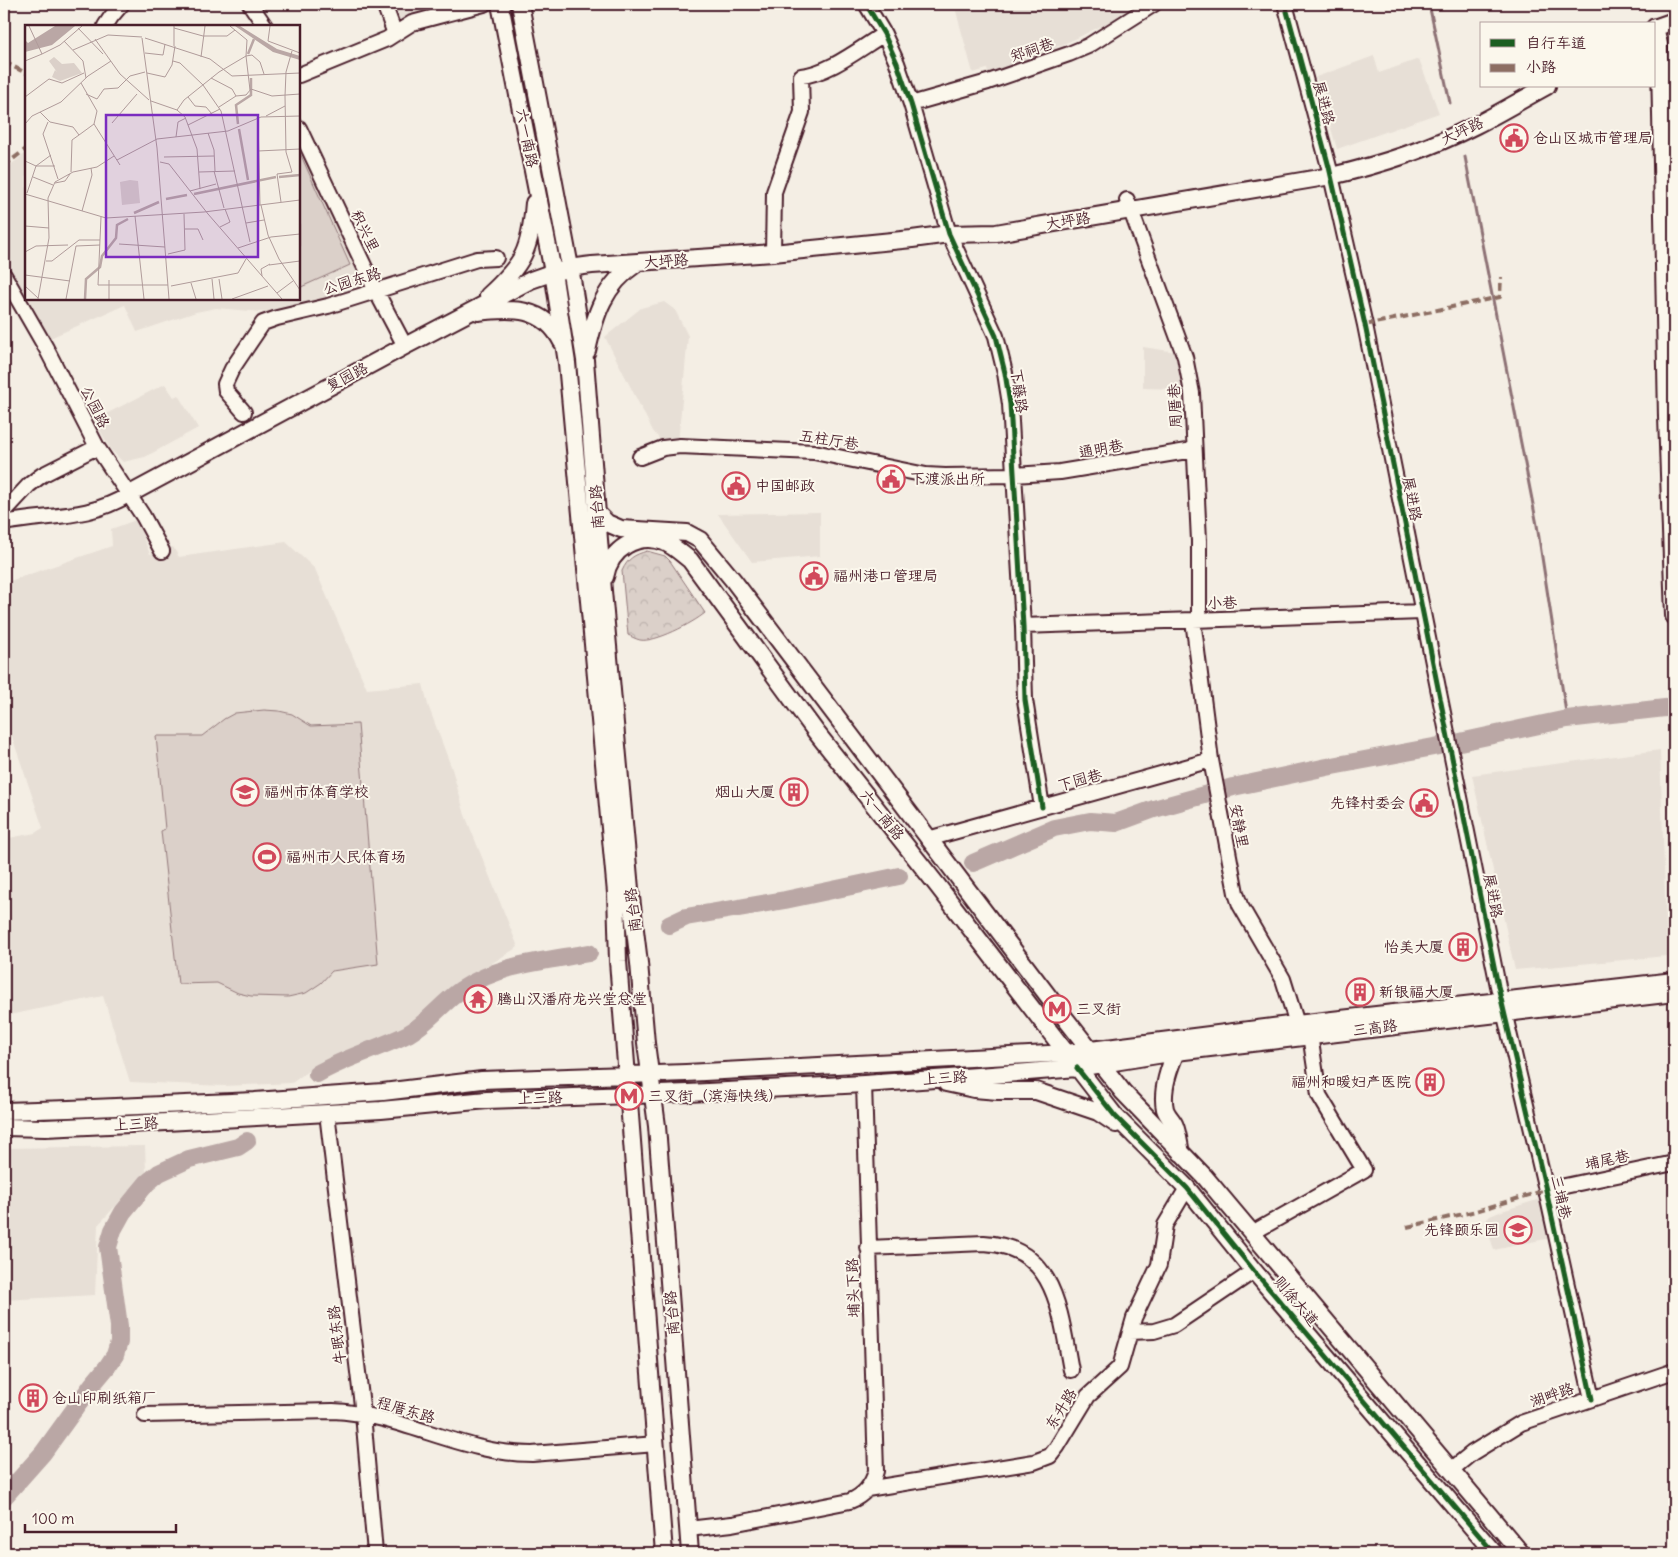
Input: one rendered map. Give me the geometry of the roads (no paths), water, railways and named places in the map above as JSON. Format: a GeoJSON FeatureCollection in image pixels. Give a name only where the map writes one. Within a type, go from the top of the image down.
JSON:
{"type":"FeatureCollection","features":[{"type":"Feature","properties":{"kind":"main road","name":"六一南路"},"geometry":{"type":"LineString","coordinates":[[500,4],[553,272]]}},
{"type":"Feature","properties":{"kind":"main road","name":"六一南路"},"geometry":{"type":"LineString","coordinates":[[520,4],[570,267]]}},
{"type":"Feature","properties":{"kind":"main road"},"geometry":{"type":"LineString","coordinates":[[1656,32],[1674,26]]}},
{"type":"Feature","properties":{"kind":"main road"},"geometry":{"type":"LineString","coordinates":[[1656,38],[1660,63],[1671,390],[1674,616]]}},
{"type":"Feature","properties":{"kind":"main road"},"geometry":{"type":"LineString","coordinates":[[1474,121],[1524,88]]}},
{"type":"Feature","properties":{"kind":"main road","name":"大坪路"},"geometry":{"type":"LineString","coordinates":[[570,267],[773,253],[912,240],[949,234],[992,223],[1128,206],[1330,171],[1391,148],[1447,134],[1543,88]]}},
{"type":"Feature","properties":{"kind":"main road"},"geometry":{"type":"LineString","coordinates":[[468,313],[505,281],[524,254],[532,230],[536,183]]}},
{"type":"Feature","properties":{"kind":"main road"},"geometry":{"type":"LineString","coordinates":[[585,360],[594,318],[604,298],[621,276],[637,263]]}},
{"type":"Feature","properties":{"kind":"main road","name":"复园路"},"geometry":{"type":"LineString","coordinates":[[128,495],[404,346],[531,280],[570,267]]}},
{"type":"Feature","properties":{"kind":"main road","name":"南台路"},"geometry":{"type":"LineString","coordinates":[[570,267],[585,360],[603,591],[630,889],[659,1144],[690,1553]]}},
{"type":"Feature","properties":{"kind":"main road","name":"南台路"},"geometry":{"type":"LineString","coordinates":[[553,272],[564,347],[616,893],[618,961],[664,1553]]}},
{"type":"Feature","properties":{"kind":"main road"},"geometry":{"type":"LineString","coordinates":[[468,313],[505,309],[533,314],[545,321],[557,332],[564,347]]}},
{"type":"Feature","properties":{"kind":"main road","name":"六一南路"},"geometry":{"type":"LineString","coordinates":[[598,514],[608,524],[621,529],[687,533],[700,540],[733,580],[928,839],[1091,1050]]}},
{"type":"Feature","properties":{"kind":"main road","name":"六一南路"},"geometry":{"type":"LineString","coordinates":[[603,591],[612,557],[630,544],[652,539],[671,545],[690,560],[816,732],[937,885],[1077,1068]]}},
{"type":"Feature","properties":{"kind":"main road","name":"三高路"},"geometry":{"type":"LineString","coordinates":[[1077,1068],[1176,1052],[1310,1035],[1674,981]]}},
{"type":"Feature","properties":{"kind":"main road","name":"三高路"},"geometry":{"type":"LineString","coordinates":[[1091,1050],[1297,1024],[1674,993]]}},
{"type":"Feature","properties":{"kind":"main road","name":"上三路"},"geometry":{"type":"LineString","coordinates":[[4,1111],[86,1109],[383,1092],[482,1080],[650,1074],[1067,1053],[1091,1050]]}},
{"type":"Feature","properties":{"kind":"main road","name":"则徐大道"},"geometry":{"type":"LineString","coordinates":[[1091,1050],[1123,1092],[1204,1176],[1521,1553]]}},
{"type":"Feature","properties":{"kind":"main road"},"geometry":{"type":"LineString","coordinates":[[1176,1052],[1168,1072],[1164,1099],[1168,1117],[1175,1125],[1181,1153]]}},
{"type":"Feature","properties":{"kind":"main road","name":"上三路"},"geometry":{"type":"LineString","coordinates":[[4,1127],[45,1128],[130,1124],[326,1113],[487,1100],[864,1084],[1077,1068]]}},
{"type":"Feature","properties":{"kind":"main road","name":"则徐大道"},"geometry":{"type":"LineString","coordinates":[[1077,1068],[1116,1116],[1187,1188],[1254,1272],[1494,1553]]}},
{"type":"Feature","properties":{"kind":"main road"},"geometry":{"type":"LineString","coordinates":[[927,1079],[974,1089],[1036,1091],[1048,1094],[1105,1115],[1160,1160]]}},
{"type":"Feature","properties":{"kind":"street"},"geometry":{"type":"LineString","coordinates":[[106,25],[122,4]]}},
{"type":"Feature","properties":{"kind":"street"},"geometry":{"type":"LineString","coordinates":[[250,4],[264,25]]}},
{"type":"Feature","properties":{"kind":"street"},"geometry":{"type":"LineString","coordinates":[[384,4],[396,34]]}},
{"type":"Feature","properties":{"kind":"street"},"geometry":{"type":"LineString","coordinates":[[300,74],[387,39],[412,23],[484,4]]}},
{"type":"Feature","properties":{"kind":"street","name":"下藤路"},"geometry":{"type":"LineString","coordinates":[[866,4],[884,34],[896,63],[911,104],[949,234],[983,306],[999,349],[1010,404],[1023,626],[1025,700],[1042,807]]}},
{"type":"Feature","properties":{"kind":"street","name":"郑祠巷"},"geometry":{"type":"LineString","coordinates":[[911,104],[988,82],[1069,54],[1088,46],[1154,4]]}},
{"type":"Feature","properties":{"kind":"street","name":"展进路"},"geometry":{"type":"LineString","coordinates":[[1285,4],[1330,171],[1365,325],[1504,1007]]}},
{"type":"Feature","properties":{"kind":"street"},"geometry":{"type":"LineString","coordinates":[[773,253],[774,192],[802,112],[801,76],[825,70],[884,34]]}},
{"type":"Feature","properties":{"kind":"street","name":"积兴里"},"geometry":{"type":"LineString","coordinates":[[300,130],[404,346]]}},
{"type":"Feature","properties":{"kind":"street","name":"周厝巷"},"geometry":{"type":"LineString","coordinates":[[1128,206],[1185,356],[1191,383],[1199,541],[1196,620]]}},
{"type":"Feature","properties":{"kind":"street","name":"公园东路"},"geometry":{"type":"LineString","coordinates":[[244,412],[226,391],[225,384],[232,369],[263,323],[328,306],[477,258],[496,258]]}},
{"type":"Feature","properties":{"kind":"street","name":"公园路"},"geometry":{"type":"LineString","coordinates":[[4,275],[46,348],[97,446],[162,551]]}},
{"type":"Feature","properties":{"kind":"street"},"geometry":{"type":"LineString","coordinates":[[4,512],[29,485],[42,475],[97,446]]}},
{"type":"Feature","properties":{"kind":"street","name":"五柱厅巷"},"geometry":{"type":"LineString","coordinates":[[640,457],[673,446],[788,450],[819,453],[926,475],[1014,475]]}},
{"type":"Feature","properties":{"kind":"street","name":"通明巷"},"geometry":{"type":"LineString","coordinates":[[1014,475],[1073,470],[1193,450]]}},
{"type":"Feature","properties":{"kind":"street"},"geometry":{"type":"LineString","coordinates":[[4,523],[89,512],[112,505],[128,495]]}},
{"type":"Feature","properties":{"kind":"street","name":"小巷"},"geometry":{"type":"LineString","coordinates":[[1023,626],[1422,612]]}},
{"type":"Feature","properties":{"kind":"street","name":"安静里"},"geometry":{"type":"LineString","coordinates":[[1196,620],[1212,768],[1236,893],[1240,905],[1283,979],[1297,1024]]}},
{"type":"Feature","properties":{"kind":"street","name":"下园巷"},"geometry":{"type":"LineString","coordinates":[[928,839],[1042,807],[1212,768]]}},
{"type":"Feature","properties":{"kind":"street","name":"三埔巷"},"geometry":{"type":"LineString","coordinates":[[1504,1007],[1592,1399]]}},
{"type":"Feature","properties":{"kind":"street"},"geometry":{"type":"LineString","coordinates":[[1252,1233],[1364,1170],[1319,1095],[1310,1035]]}},
{"type":"Feature","properties":{"kind":"street","name":"埔头下路"},"geometry":{"type":"LineString","coordinates":[[864,1084],[876,1471],[867,1489]]}},
{"type":"Feature","properties":{"kind":"street","name":"牛眠东路"},"geometry":{"type":"LineString","coordinates":[[326,1113],[363,1414],[375,1553]]}},
{"type":"Feature","properties":{"kind":"street","name":"埔尾巷"},"geometry":{"type":"LineString","coordinates":[[1546,1190],[1674,1163]]}},
{"type":"Feature","properties":{"kind":"street","name":"东升路"},"geometry":{"type":"LineString","coordinates":[[867,1489],[1034,1462],[1050,1456],[1088,1396],[1120,1367],[1134,1318],[1159,1265],[1165,1225],[1187,1188]]}},
{"type":"Feature","properties":{"kind":"street"},"geometry":{"type":"LineString","coordinates":[[868,1248],[984,1243],[1002,1245],[1019,1252],[1039,1268],[1055,1294],[1071,1370]]}},
{"type":"Feature","properties":{"kind":"street"},"geometry":{"type":"LineString","coordinates":[[1130,1332],[1154,1331],[1174,1325],[1254,1272]]}},
{"type":"Feature","properties":{"kind":"street","name":"湖畔路"},"geometry":{"type":"LineString","coordinates":[[1451,1470],[1472,1453],[1514,1427],[1538,1416],[1674,1371]]}},
{"type":"Feature","properties":{"kind":"street","name":"程厝东路"},"geometry":{"type":"LineString","coordinates":[[145,1415],[333,1411],[363,1414],[477,1448],[512,1454],[656,1444]]}},
{"type":"Feature","properties":{"kind":"street"},"geometry":{"type":"LineString","coordinates":[[688,1529],[732,1524],[850,1502],[867,1489]]}},
{"type":"Feature","properties":{"kind":"waterway"},"geometry":{"type":"LineString","coordinates":[[1429,4],[1450,103]]}},
{"type":"Feature","properties":{"kind":"waterway"},"geometry":{"type":"LineString","coordinates":[[1465,157],[1537,525],[1567,719]]}},
{"type":"Feature","properties":{"kind":"waterway"},"geometry":{"type":"LineString","coordinates":[[973,863],[1054,828],[1090,821],[1116,823],[1154,809],[1233,787],[1567,719],[1674,707]]}},
{"type":"Feature","properties":{"kind":"waterway"},"geometry":{"type":"LineString","coordinates":[[669,925],[686,917],[785,900],[899,876]]}},
{"type":"Feature","properties":{"kind":"waterway"},"geometry":{"type":"LineString","coordinates":[[317,1074],[408,1034],[461,990],[491,974],[539,961],[589,953]]}},
{"type":"Feature","properties":{"kind":"waterway"},"geometry":{"type":"LineString","coordinates":[[4,1497],[43,1453],[115,1355],[119,1342],[119,1326],[108,1247],[113,1230],[123,1212],[147,1183],[159,1173],[189,1159],[238,1147],[247,1141]]}},
{"type":"Feature","properties":{"kind":"place","name":"仓山区城市管理局"},"geometry":{"type":"Point","coordinates":[1514,138]}},
{"type":"Feature","properties":{"kind":"place","name":"下渡派出所"},"geometry":{"type":"Point","coordinates":[891,479]}},
{"type":"Feature","properties":{"kind":"place","name":"中国邮政"},"geometry":{"type":"Point","coordinates":[736,486]}},
{"type":"Feature","properties":{"kind":"place","name":"福州港口管理局"},"geometry":{"type":"Point","coordinates":[814,576]}},
{"type":"Feature","properties":{"kind":"place","name":"福州市体育学校"},"geometry":{"type":"Point","coordinates":[245,792]}},
{"type":"Feature","properties":{"kind":"place","name":"烟山大厦"},"geometry":{"type":"Point","coordinates":[794,792]}},
{"type":"Feature","properties":{"kind":"place","name":"先锋村委会"},"geometry":{"type":"Point","coordinates":[1424,803]}},
{"type":"Feature","properties":{"kind":"place","name":"福州市人民体育场"},"geometry":{"type":"Point","coordinates":[267,857]}},
{"type":"Feature","properties":{"kind":"place","name":"怡美大厦"},"geometry":{"type":"Point","coordinates":[1463,947]}},
{"type":"Feature","properties":{"kind":"place","name":"新银福大厦"},"geometry":{"type":"Point","coordinates":[1360,992]}},
{"type":"Feature","properties":{"kind":"place","name":"腾山汉潘府龙兴堂总堂"},"geometry":{"type":"Point","coordinates":[478,999]}},
{"type":"Feature","properties":{"kind":"place","name":"三叉街"},"geometry":{"type":"Point","coordinates":[1057,1009]}},
{"type":"Feature","properties":{"kind":"place","name":"福州和暖妇产医院"},"geometry":{"type":"Point","coordinates":[1430,1082]}},
{"type":"Feature","properties":{"kind":"place","name":"三叉街（滨海快线）"},"geometry":{"type":"Point","coordinates":[629,1096]}},
{"type":"Feature","properties":{"kind":"place","name":"先锋颐乐园"},"geometry":{"type":"Point","coordinates":[1518,1230]}},
{"type":"Feature","properties":{"kind":"place","name":"仓山印刷纸箱厂"},"geometry":{"type":"Point","coordinates":[33,1398]}}]}
